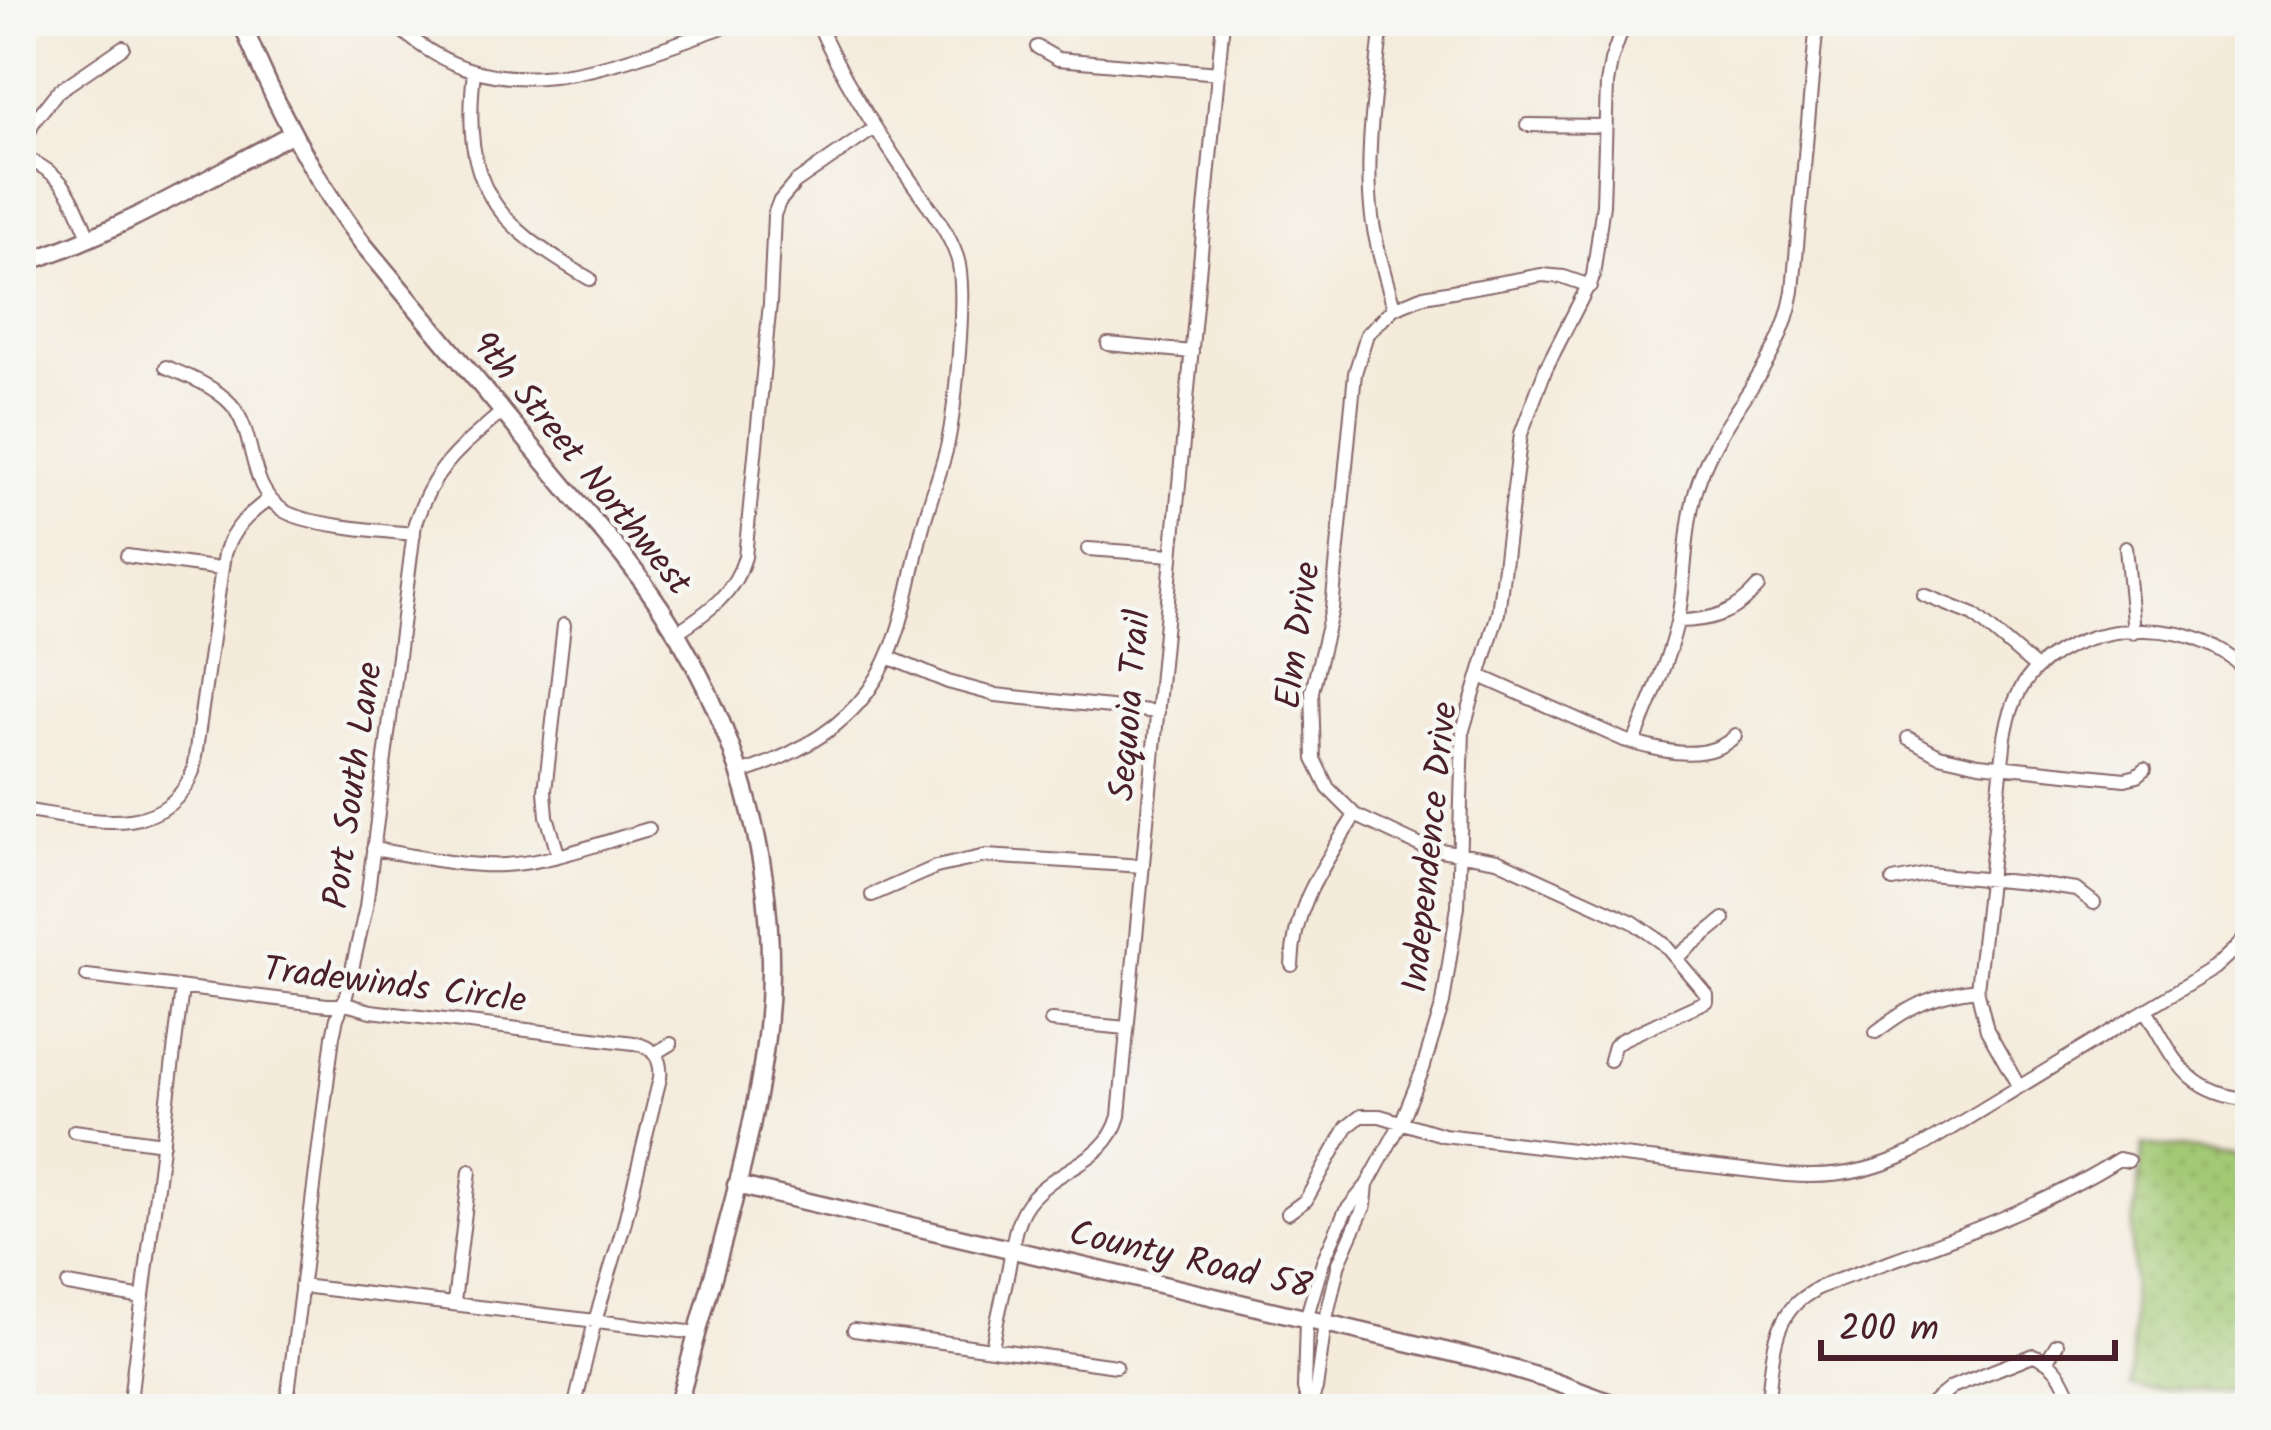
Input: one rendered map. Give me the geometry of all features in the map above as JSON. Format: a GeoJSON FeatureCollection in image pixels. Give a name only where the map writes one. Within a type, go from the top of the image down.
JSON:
{"type":"FeatureCollection","features":[{"type":"Feature","properties":{"kind":"street","name":"9th Street Northwest"},"geometry":{"type":"LineString","coordinates":[[241,21],[269,91],[326,193],[362,244],[640,578],[677,632],[709,691],[741,773],[764,878],[770,978],[759,1083],[677,1409]]}},
{"type":"Feature","properties":{"kind":"street"},"geometry":{"type":"LineString","coordinates":[[392,21],[438,56],[474,71],[531,79],[580,74],[741,21]]}},
{"type":"Feature","properties":{"kind":"street"},"geometry":{"type":"LineString","coordinates":[[741,773],[822,736],[856,706],[889,657],[946,448],[962,289],[958,261],[952,244],[875,128],[817,21]]}},
{"type":"Feature","properties":{"kind":"street","name":"Sequoia Trail"},"geometry":{"type":"LineString","coordinates":[[992,1348],[1016,1226],[1033,1196],[1097,1152],[1113,1133],[1120,1107],[1223,21]]}},
{"type":"Feature","properties":{"kind":"street"},"geometry":{"type":"LineString","coordinates":[[1382,21],[1370,186],[1373,221],[1394,308],[1424,296],[1542,275],[1590,286]]}},
{"type":"Feature","properties":{"kind":"street","name":"Independence Drive"},"geometry":{"type":"LineString","coordinates":[[1310,1408],[1304,1389],[1306,1319],[1322,1261],[1352,1200],[1367,1185],[1401,1123],[1443,1003],[1456,931],[1463,730],[1498,613],[1521,434],[1546,368],[1590,286],[1598,255],[1611,62],[1624,21]]}},
{"type":"Feature","properties":{"kind":"street"},"geometry":{"type":"LineString","coordinates":[[1634,743],[1677,621],[1698,482],[1723,431],[1776,351],[1788,320],[1817,21]]}},
{"type":"Feature","properties":{"kind":"street"},"geometry":{"type":"LineString","coordinates":[[91,239],[60,179],[21,153],[34,121],[57,92],[123,47]]}},
{"type":"Feature","properties":{"kind":"street"},"geometry":{"type":"LineString","coordinates":[[1037,47],[1058,59],[1219,73]]}},
{"type":"Feature","properties":{"kind":"street"},"geometry":{"type":"LineString","coordinates":[[474,71],[471,139],[493,205],[535,245],[590,279]]}},
{"type":"Feature","properties":{"kind":"street"},"geometry":{"type":"LineString","coordinates":[[1528,124],[1604,126]]}},
{"type":"Feature","properties":{"kind":"street"},"geometry":{"type":"LineString","coordinates":[[677,632],[721,601],[745,557],[777,207],[794,183],[875,128]]}},
{"type":"Feature","properties":{"kind":"street"},"geometry":{"type":"LineString","coordinates":[[21,264],[157,208],[293,133]]}},
{"type":"Feature","properties":{"kind":"street","name":"Elm Drive"},"geometry":{"type":"LineString","coordinates":[[1394,308],[1367,334],[1357,363],[1332,609],[1312,691],[1316,766],[1336,800],[1354,815],[1414,843],[1498,860],[1634,922],[1677,958]]}},
{"type":"Feature","properties":{"kind":"street"},"geometry":{"type":"LineString","coordinates":[[1108,344],[1192,352]]}},
{"type":"Feature","properties":{"kind":"street"},"geometry":{"type":"LineString","coordinates":[[166,368],[199,381],[233,407],[248,434],[255,469],[269,499],[280,508],[296,517],[414,534]]}},
{"type":"Feature","properties":{"kind":"street","name":"Port South Lane"},"geometry":{"type":"LineString","coordinates":[[286,1409],[334,1036],[366,908],[414,534],[426,495],[445,462],[502,412]]}},
{"type":"Feature","properties":{"kind":"street"},"geometry":{"type":"LineString","coordinates":[[21,810],[125,821],[152,815],[177,799],[195,760],[221,569],[230,539],[245,518],[269,499]]}},
{"type":"Feature","properties":{"kind":"street"},"geometry":{"type":"LineString","coordinates":[[2126,548],[2134,632]]}},
{"type":"Feature","properties":{"kind":"street"},"geometry":{"type":"LineString","coordinates":[[1088,549],[1172,555]]}},
{"type":"Feature","properties":{"kind":"street"},"geometry":{"type":"LineString","coordinates":[[127,556],[221,569]]}},
{"type":"Feature","properties":{"kind":"street"},"geometry":{"type":"LineString","coordinates":[[1677,621],[1730,612],[1758,587]]}},
{"type":"Feature","properties":{"kind":"street"},"geometry":{"type":"LineString","coordinates":[[1924,595],[1974,615],[2036,668]]}},
{"type":"Feature","properties":{"kind":"street"},"geometry":{"type":"LineString","coordinates":[[558,854],[545,778],[564,625]]}},
{"type":"Feature","properties":{"kind":"street"},"geometry":{"type":"LineString","coordinates":[[2019,1087],[1987,1030],[1977,989],[2002,767],[2012,707],[2023,686],[2057,652],[2088,638],[2134,632],[2198,637],[2226,652],[2250,676]]}},
{"type":"Feature","properties":{"kind":"street"},"geometry":{"type":"LineString","coordinates":[[889,657],[948,682],[996,695],[1158,712]]}},
{"type":"Feature","properties":{"kind":"street"},"geometry":{"type":"LineString","coordinates":[[1480,676],[1634,743],[1662,750],[1699,752],[1725,746],[1735,736]]}},
{"type":"Feature","properties":{"kind":"street"},"geometry":{"type":"LineString","coordinates":[[1908,738],[1951,759],[2002,767],[2126,779],[2144,770]]}},
{"type":"Feature","properties":{"kind":"street"},"geometry":{"type":"LineString","coordinates":[[1292,965],[1299,915],[1354,815]]}},
{"type":"Feature","properties":{"kind":"street"},"geometry":{"type":"LineString","coordinates":[[374,850],[481,865],[521,863],[649,829]]}},
{"type":"Feature","properties":{"kind":"street"},"geometry":{"type":"LineString","coordinates":[[872,895],[936,867],[986,856],[1143,866]]}},
{"type":"Feature","properties":{"kind":"street"},"geometry":{"type":"LineString","coordinates":[[1893,881],[1928,874],[1989,879],[2077,890],[2094,903]]}},
{"type":"Feature","properties":{"kind":"street"},"geometry":{"type":"LineString","coordinates":[[1610,1060],[1621,1040],[1706,1001],[1706,994],[1677,958],[1724,919]]}},
{"type":"Feature","properties":{"kind":"street"},"geometry":{"type":"LineString","coordinates":[[1288,1213],[1306,1200],[1347,1126],[1360,1116],[1380,1116],[1443,1135],[1753,1172],[1824,1177],[1866,1170],[1898,1159],[2215,968],[2250,928]]}},
{"type":"Feature","properties":{"kind":"street","name":"Tradewinds Circle"},"geometry":{"type":"LineString","coordinates":[[87,976],[634,1043],[655,1054]]}},
{"type":"Feature","properties":{"kind":"street"},"geometry":{"type":"LineString","coordinates":[[137,1409],[131,1394],[182,989]]}},
{"type":"Feature","properties":{"kind":"street"},"geometry":{"type":"LineString","coordinates":[[1876,1032],[1924,1000],[1977,989]]}},
{"type":"Feature","properties":{"kind":"street"},"geometry":{"type":"LineString","coordinates":[[2146,1010],[2194,1081],[2224,1096],[2250,1100]]}},
{"type":"Feature","properties":{"kind":"street"},"geometry":{"type":"LineString","coordinates":[[1051,1021],[1127,1028]]}},
{"type":"Feature","properties":{"kind":"street"},"geometry":{"type":"LineString","coordinates":[[574,1409],[660,1078],[655,1054],[670,1044]]}},
{"type":"Feature","properties":{"kind":"street"},"geometry":{"type":"LineString","coordinates":[[74,1131],[163,1143]]}},
{"type":"Feature","properties":{"kind":"street"},"geometry":{"type":"LineString","coordinates":[[1767,1409],[1777,1336],[1798,1300],[1817,1288],[2082,1183],[2119,1160],[2128,1161]]}},
{"type":"Feature","properties":{"kind":"street"},"geometry":{"type":"LineString","coordinates":[[454,1303],[470,1171]]}},
{"type":"Feature","properties":{"kind":"street","name":"County Road 58"},"geometry":{"type":"LineString","coordinates":[[736,1185],[1503,1366],[1628,1409]]}},
{"type":"Feature","properties":{"kind":"street","name":"Independence Drive"},"geometry":{"type":"LineString","coordinates":[[1310,1408],[1339,1264],[1365,1205],[1367,1185]]}},
{"type":"Feature","properties":{"kind":"street"},"geometry":{"type":"LineString","coordinates":[[68,1286],[143,1298]]}},
{"type":"Feature","properties":{"kind":"street"},"geometry":{"type":"LineString","coordinates":[[301,1286],[697,1333]]}},
{"type":"Feature","properties":{"kind":"street"},"geometry":{"type":"LineString","coordinates":[[854,1330],[1116,1366]]}},
{"type":"Feature","properties":{"kind":"street"},"geometry":{"type":"LineString","coordinates":[[2047,1360],[2057,1344]]}},
{"type":"Feature","properties":{"kind":"street"},"geometry":{"type":"LineString","coordinates":[[1925,1409],[1963,1382],[2039,1356],[2061,1375],[2076,1409]]}},
{"type":"Feature","properties":{"kind":"green space"},"geometry":{"type":"Polygon","coordinates":[[[2143,1145],[2250,1157],[2250,1395],[2129,1386],[2132,1241],[2143,1145]]]}}]}
